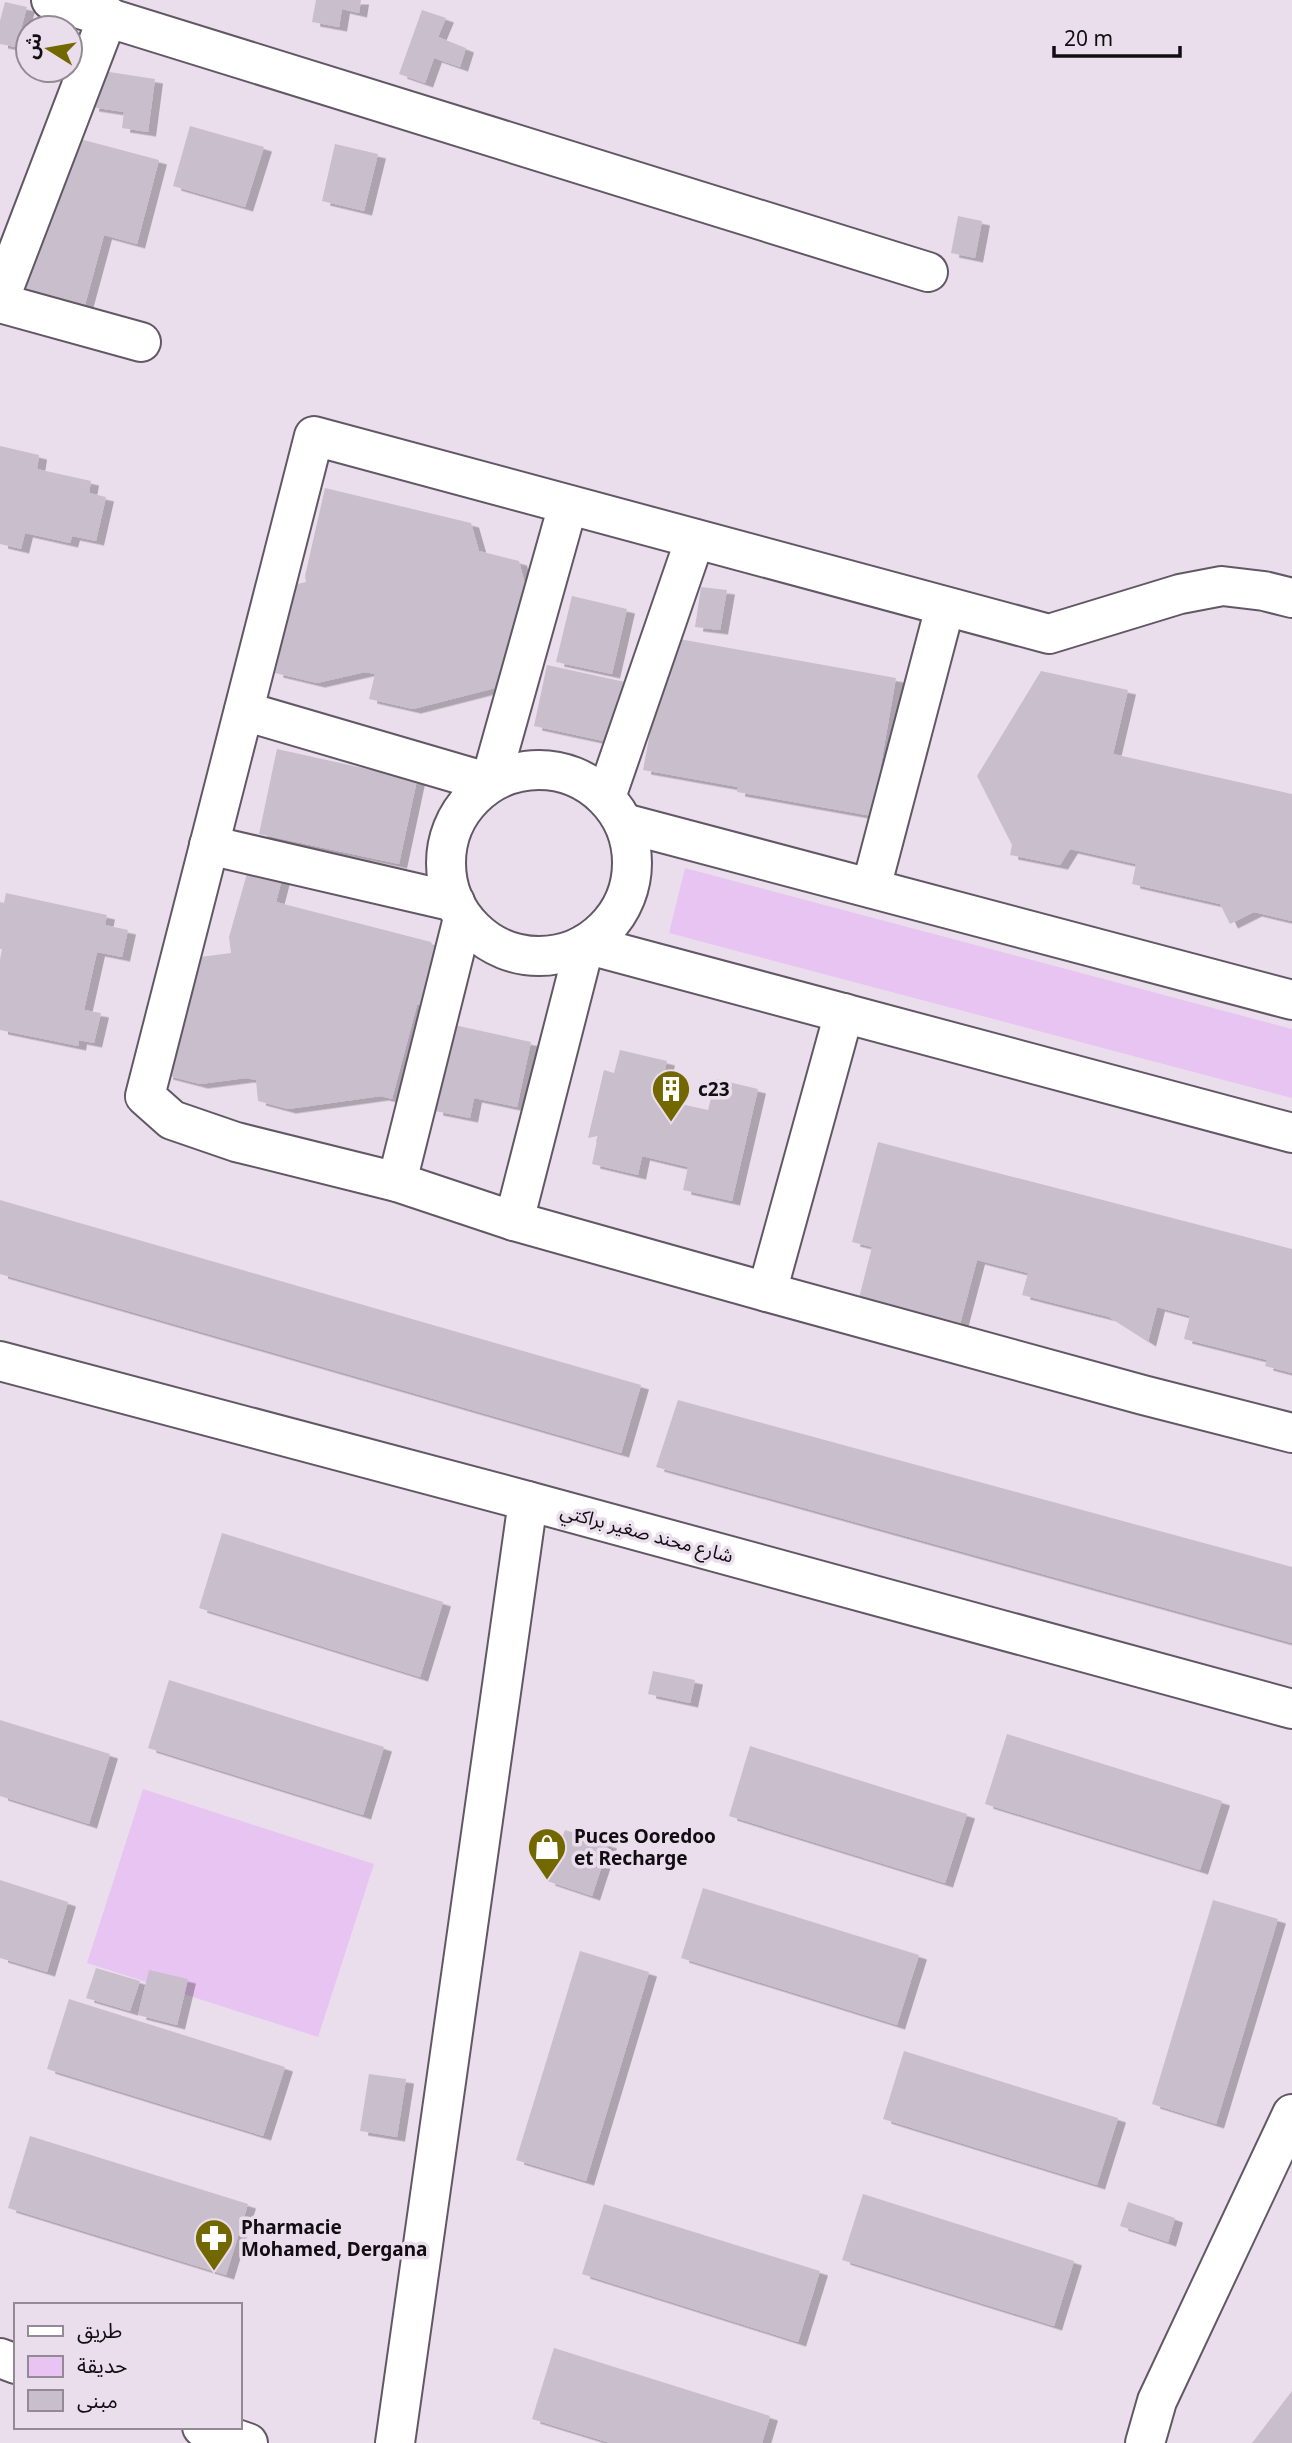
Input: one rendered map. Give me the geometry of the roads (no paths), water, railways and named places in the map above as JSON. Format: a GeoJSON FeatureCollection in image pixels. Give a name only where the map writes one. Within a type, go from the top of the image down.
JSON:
{"type":"FeatureCollection","features":[{"type":"Feature","properties":{"kind":"street"},"geometry":{"type":"LineString","coordinates":[[51,0],[928,272]]}},
{"type":"Feature","properties":{"kind":"street"},"geometry":{"type":"LineString","coordinates":[[108,16],[0,300],[141,342]]}},
{"type":"Feature","properties":{"kind":"street"},"geometry":{"type":"LineString","coordinates":[[1292,598],[1264,591],[1222,586],[1180,594],[1049,634],[314,436],[145,1096],[172,1121],[236,1142],[397,1182],[514,1221],[767,1292],[1292,1433]]}},
{"type":"Feature","properties":{"kind":"street"},"geometry":{"type":"LineString","coordinates":[[490,783],[568,505]]}},
{"type":"Feature","properties":{"kind":"street"},"geometry":{"type":"LineString","coordinates":[[695,539],[615,810],[632,853],[631,884],[619,913],[598,936],[572,951],[542,957],[512,953],[485,940],[459,910],[449,891],[445,860],[451,830],[466,804],[490,783],[519,771],[550,769],[580,778],[615,810],[870,888],[1292,1000]]}},
{"type":"Feature","properties":{"kind":"street"},"geometry":{"type":"LineString","coordinates":[[870,888],[945,607]]}},
{"type":"Feature","properties":{"kind":"street"},"geometry":{"type":"LineString","coordinates":[[244,711],[490,783]]}},
{"type":"Feature","properties":{"kind":"street"},"geometry":{"type":"LineString","coordinates":[[209,845],[459,910]]}},
{"type":"Feature","properties":{"kind":"street"},"geometry":{"type":"LineString","coordinates":[[397,1182],[459,910]]}},
{"type":"Feature","properties":{"kind":"street"},"geometry":{"type":"LineString","coordinates":[[585,944],[1292,1133]]}},
{"type":"Feature","properties":{"kind":"street"},"geometry":{"type":"LineString","coordinates":[[514,1221],[585,944]]}},
{"type":"Feature","properties":{"kind":"street"},"geometry":{"type":"LineString","coordinates":[[767,1292],[844,1013]]}},
{"type":"Feature","properties":{"kind":"street","name":"شارع محند صغير براكتي"},"geometry":{"type":"LineString","coordinates":[[0,1361],[528,1500],[1292,1709]]}},
{"type":"Feature","properties":{"kind":"street"},"geometry":{"type":"LineString","coordinates":[[395,2443],[528,1500]]}},
{"type":"Feature","properties":{"kind":"street"},"geometry":{"type":"LineString","coordinates":[[1145,2443],[1157,2401],[1292,2114]]}},
{"type":"Feature","properties":{"kind":"street"},"geometry":{"type":"LineString","coordinates":[[208,2429],[248,2443]]}},
{"type":"Feature","properties":{"kind":"place","name":"c23"},"geometry":{"type":"Point","coordinates":[671,1123]}},
{"type":"Feature","properties":{"kind":"place","name":"Puces Ooredoo et Recharge"},"geometry":{"type":"Point","coordinates":[547,1881]}},
{"type":"Feature","properties":{"kind":"place","name":"Pharmacie Mohamed, Dergana"},"geometry":{"type":"Point","coordinates":[214,2272]}}]}
